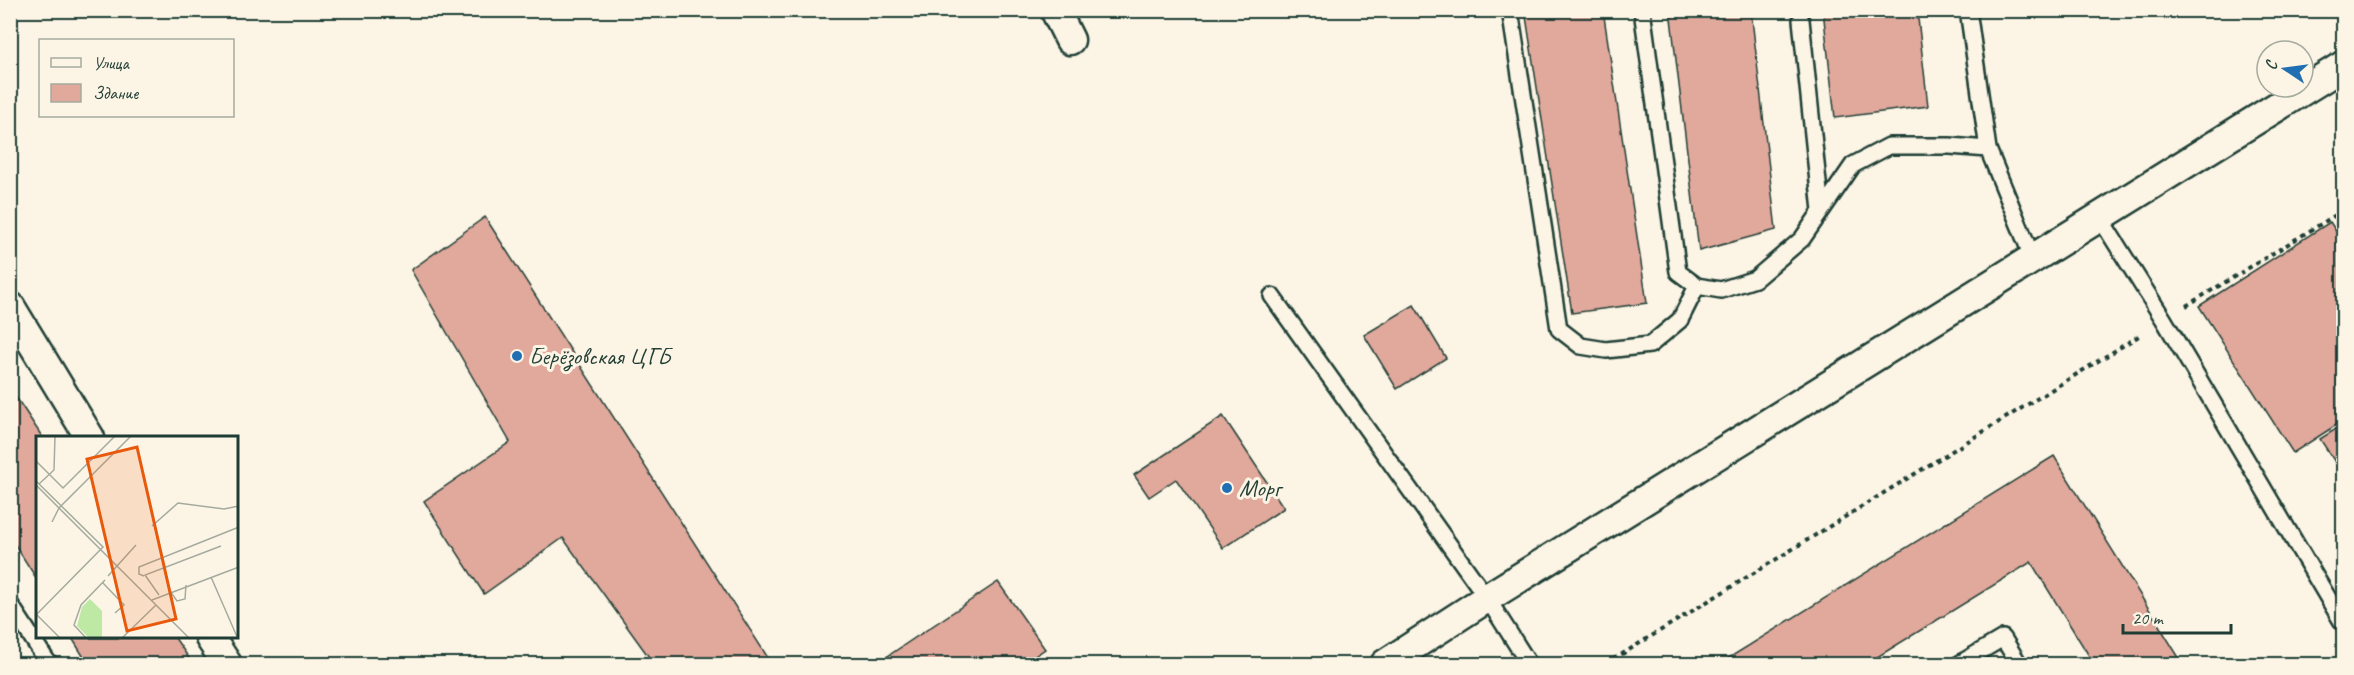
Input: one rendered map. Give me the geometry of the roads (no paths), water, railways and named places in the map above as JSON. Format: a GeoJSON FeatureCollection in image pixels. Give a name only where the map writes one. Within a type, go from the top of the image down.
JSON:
{"type":"FeatureCollection","features":[{"type":"Feature","properties":{"kind":"street"},"geometry":{"type":"LineString","coordinates":[[1055,10],[1070,40]]}},
{"type":"Feature","properties":{"kind":"street"},"geometry":{"type":"LineString","coordinates":[[1385,664],[1487,598],[2343,65]]}},
{"type":"Feature","properties":{"kind":"street"},"geometry":{"type":"LineString","coordinates":[[10,306],[89,436]]}},
{"type":"Feature","properties":{"kind":"street"},"geometry":{"type":"LineString","coordinates":[[211,639],[227,664]]}},
{"type":"Feature","properties":{"kind":"lane"},"geometry":{"type":"LineString","coordinates":[[1510,10],[1559,329],[1581,346],[1606,350],[1650,345],[1680,320],[1697,286]]}},
{"type":"Feature","properties":{"kind":"lane"},"geometry":{"type":"LineString","coordinates":[[1642,10],[1678,272],[1697,286],[1721,290],[1755,279],[1802,239],[1853,165],[1889,146],[1950,146],[1988,149]]}},
{"type":"Feature","properties":{"kind":"lane"},"geometry":{"type":"LineString","coordinates":[[1968,10],[1988,149],[2033,260]]}},
{"type":"Feature","properties":{"kind":"lane"},"geometry":{"type":"LineString","coordinates":[[1801,20],[1821,211]]}},
{"type":"Feature","properties":{"kind":"lane"},"geometry":{"type":"LineString","coordinates":[[2100,218],[2164,320],[2343,625]]}},
{"type":"Feature","properties":{"kind":"lane"},"geometry":{"type":"LineString","coordinates":[[1272,296],[1487,598],[1528,664]]}},
{"type":"Feature","properties":{"kind":"lane"},"geometry":{"type":"LineString","coordinates":[[10,604],[49,664]]}},
{"type":"Feature","properties":{"kind":"lane"},"geometry":{"type":"LineString","coordinates":[[1959,664],[2003,638],[2019,664]]}},
{"type":"Feature","properties":{"kind":"place","name":"Берёзовская ЦГБ"},"geometry":{"type":"Point","coordinates":[517,356]}},
{"type":"Feature","properties":{"kind":"place","name":"Морг"},"geometry":{"type":"Point","coordinates":[1227,488]}}]}
